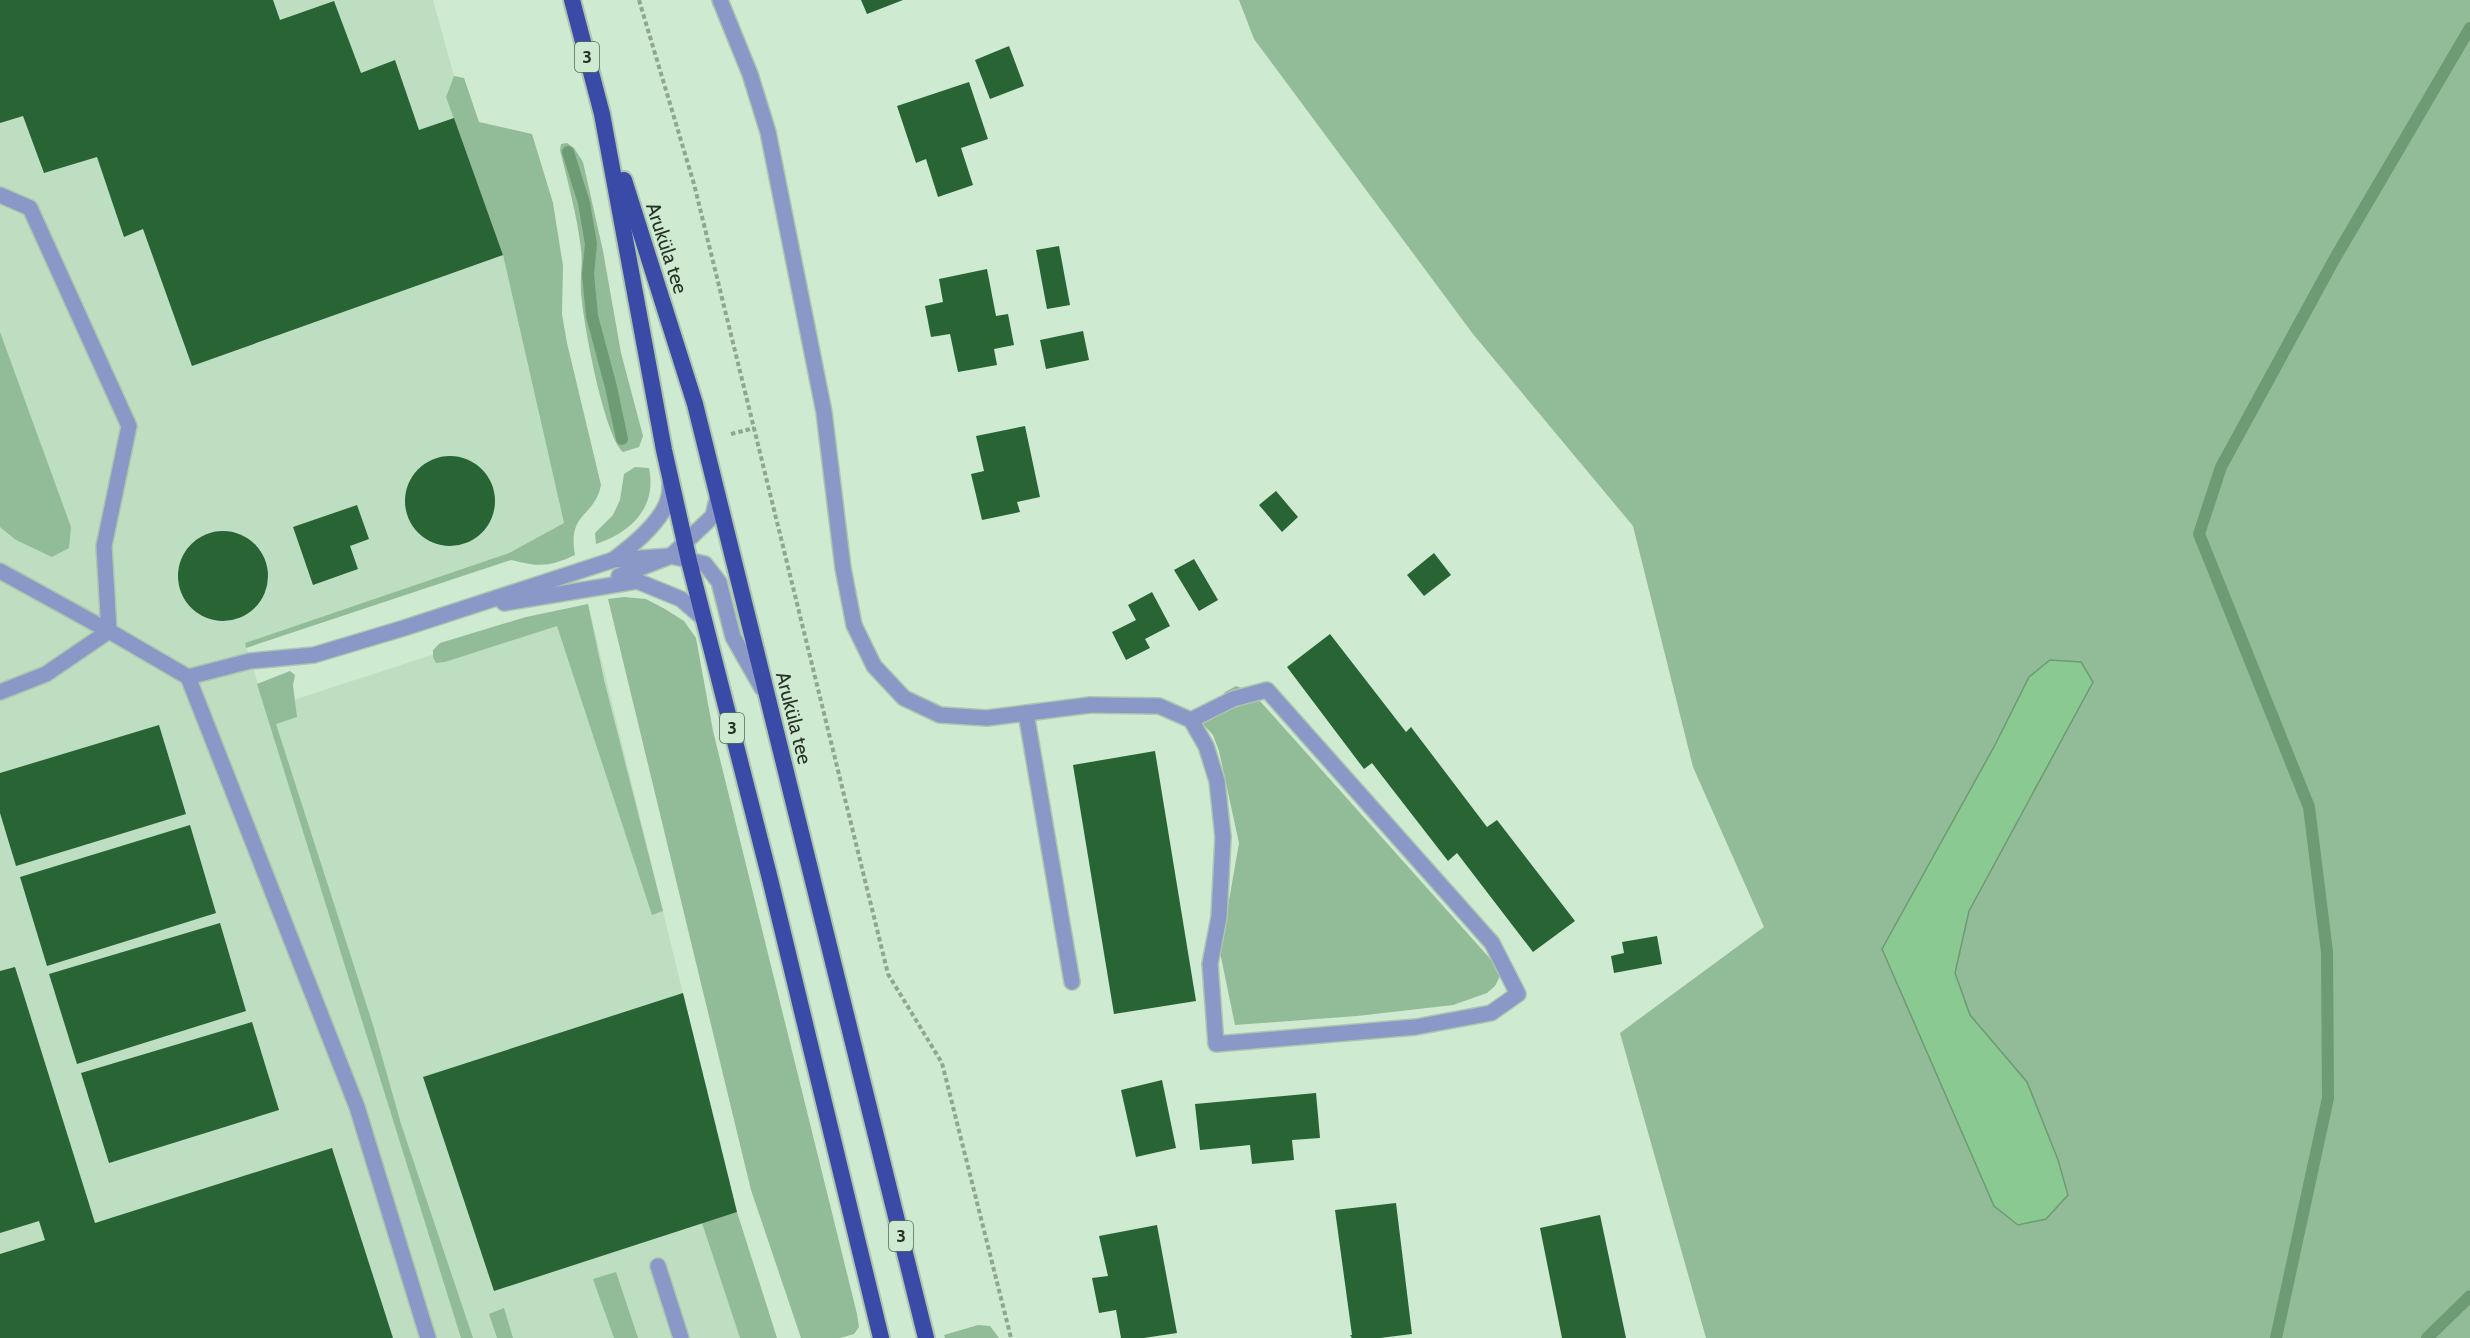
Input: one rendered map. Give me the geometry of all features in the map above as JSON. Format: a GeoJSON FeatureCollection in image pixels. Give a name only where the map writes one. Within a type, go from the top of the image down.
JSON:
{"type":"FeatureCollection","features":[{"type":"Feature","properties":{"kind":"highway","name":"Aruküla tee"},"geometry":{"type":"LineString","coordinates":[[572,0],[602,114],[695,404],[926,1338]]}},
{"type":"Feature","properties":{"kind":"highway","name":"Aruküla tee"},"geometry":{"type":"LineString","coordinates":[[602,114],[670,476],[685,544],[709,632],[881,1338]]}},
{"type":"Feature","properties":{"kind":"street"},"geometry":{"type":"LineString","coordinates":[[720,0],[750,74],[768,132],[824,412],[843,568],[854,625],[874,666],[904,698],[940,715],[987,718],[1090,705],[1160,706],[1191,720],[1206,746],[1217,781],[1223,837],[1219,917],[1210,964],[1216,1044],[1416,1028],[1491,1013],[1518,994],[1492,943],[1267,690],[1233,699],[1191,720]]}},
{"type":"Feature","properties":{"kind":"street"},"geometry":{"type":"LineString","coordinates":[[0,195],[30,208],[129,426],[104,546],[109,631]]}},
{"type":"Feature","properties":{"kind":"street"},"geometry":{"type":"LineString","coordinates":[[613,560],[633,545],[653,525],[669,497],[670,476]]}},
{"type":"Feature","properties":{"kind":"street"},"geometry":{"type":"LineString","coordinates":[[559,594],[633,573],[671,556],[713,516],[718,495]]}},
{"type":"Feature","properties":{"kind":"street"},"geometry":{"type":"LineString","coordinates":[[188,677],[250,661],[314,655],[613,560],[671,556],[705,564],[720,582],[733,637],[768,699]]}},
{"type":"Feature","properties":{"kind":"street"},"geometry":{"type":"LineString","coordinates":[[0,571],[188,677],[357,1107],[428,1338]]}},
{"type":"Feature","properties":{"kind":"street"},"geometry":{"type":"LineString","coordinates":[[440,616],[637,581],[681,599],[704,619],[709,632]]}},
{"type":"Feature","properties":{"kind":"street"},"geometry":{"type":"LineString","coordinates":[[0,692],[46,674],[109,631]]}},
{"type":"Feature","properties":{"kind":"street"},"geometry":{"type":"LineString","coordinates":[[1026,713],[1072,982]]}},
{"type":"Feature","properties":{"kind":"street"},"geometry":{"type":"LineString","coordinates":[[658,1266],[681,1338]]}},
{"type":"Feature","properties":{"kind":"path"},"geometry":{"type":"LineString","coordinates":[[639,0],[694,184],[888,974],[942,1063],[1011,1338]]}},
{"type":"Feature","properties":{"kind":"path"},"geometry":{"type":"LineString","coordinates":[[726,436],[754,428]]}},
{"type":"Feature","properties":{"kind":"shaded area"},"geometry":{"type":"Polygon","coordinates":[[[0,0],[433,0],[454,76],[446,97],[503,255],[564,523],[509,553],[245,643],[266,709],[588,604],[767,1338],[0,1338],[0,0]]]}},
{"type":"Feature","properties":{"kind":"shaded area"},"geometry":{"type":"Polygon","coordinates":[[[1239,0],[2470,0],[2470,1338],[1706,1338],[1620,1033],[1764,927],[1693,767],[1633,526],[1473,334],[1254,39],[1239,0]]]}},
{"type":"Feature","properties":{"kind":"shaded area"},"geometry":{"type":"Polygon","coordinates":[[[454,76],[464,78],[479,122],[532,134],[553,203],[563,266],[562,314],[601,485],[598,495],[578,522],[574,541],[575,555],[566,559],[544,565],[511,560],[246,648],[245,643],[509,553],[564,523],[503,255],[446,97],[454,76]]]}},
{"type":"Feature","properties":{"kind":"shaded area"},"geometry":{"type":"Polygon","coordinates":[[[567,143],[574,148],[583,162],[603,251],[621,353],[643,436],[639,447],[623,452],[609,424],[590,349],[582,304],[582,254],[560,150],[561,144],[567,143]]]}},
{"type":"Feature","properties":{"kind":"shaded area"},"geometry":{"type":"Polygon","coordinates":[[[0,332],[71,527],[69,548],[52,557],[16,540],[0,527],[0,332]]]}},
{"type":"Feature","properties":{"kind":"shaded area"},"geometry":{"type":"Polygon","coordinates":[[[635,467],[649,468],[649,495],[645,506],[631,525],[621,533],[596,544],[595,533],[613,515],[620,500],[624,474],[635,467]]]}},
{"type":"Feature","properties":{"kind":"shaded area"},"geometry":{"type":"Polygon","coordinates":[[[624,597],[646,599],[665,609],[684,621],[696,638],[713,731],[857,1314],[859,1327],[854,1334],[840,1338],[801,1338],[751,1190],[608,599],[624,597]]]}},
{"type":"Feature","properties":{"kind":"shaded area"},"geometry":{"type":"Polygon","coordinates":[[[588,604],[604,680],[663,911],[652,915],[557,626],[445,662],[436,663],[433,657],[433,650],[440,643],[526,617],[588,604]]]}},
{"type":"Feature","properties":{"kind":"shaded area"},"geometry":{"type":"Polygon","coordinates":[[[2050,660],[2081,662],[2093,682],[1969,911],[1955,973],[1970,1015],[2027,1082],[2058,1160],[2068,1195],[2046,1219],[2018,1225],[1994,1206],[1882,949],[1995,745],[2029,677],[2050,660]]]}},
{"type":"Feature","properties":{"kind":"shaded area"},"geometry":{"type":"Polygon","coordinates":[[[290,671],[295,675],[293,685],[297,717],[276,724],[373,1025],[401,1124],[473,1338],[461,1338],[257,684],[290,671]]]}},
{"type":"Feature","properties":{"kind":"shaded area"},"geometry":{"type":"Polygon","coordinates":[[[1236,686],[1252,692],[1502,972],[1495,986],[1487,993],[1453,1005],[1357,1016],[1235,1025],[1220,952],[1239,843],[1219,751],[1213,735],[1202,723],[1225,692],[1236,686]]]}},
{"type":"Feature","properties":{"kind":"shaded area"},"geometry":{"type":"Polygon","coordinates":[[[737,1212],[777,1338],[740,1338],[702,1223],[737,1212]]]}},
{"type":"Feature","properties":{"kind":"shaded area"},"geometry":{"type":"Polygon","coordinates":[[[616,1272],[638,1338],[614,1338],[593,1279],[616,1272]]]}},
{"type":"Feature","properties":{"kind":"shaded area"},"geometry":{"type":"Polygon","coordinates":[[[504,1308],[513,1338],[497,1338],[489,1314],[504,1308]]]}},
{"type":"Feature","properties":{"kind":"shaded area"},"geometry":{"type":"Polygon","coordinates":[[[978,1325],[990,1326],[999,1338],[945,1338],[944,1335],[978,1325]]]}},
{"type":"Feature","properties":{"kind":"building"},"geometry":{"type":"Polygon","coordinates":[[[0,0],[273,0],[280,20],[334,1],[361,73],[395,60],[419,130],[454,118],[503,255],[192,366],[143,229],[124,237],[97,157],[44,173],[23,116],[0,123],[0,0]]]}},
{"type":"Feature","properties":{"kind":"building"},"geometry":{"type":"Polygon","coordinates":[[[861,0],[903,0],[867,14],[861,0]]]}},
{"type":"Feature","properties":{"kind":"building"},"geometry":{"type":"Polygon","coordinates":[[[1009,46],[1024,86],[990,99],[975,60],[1009,46]]]}},
{"type":"Feature","properties":{"kind":"building"},"geometry":{"type":"Polygon","coordinates":[[[969,82],[988,139],[961,148],[973,185],[938,197],[926,159],[916,163],[897,106],[969,82]]]}},
{"type":"Feature","properties":{"kind":"building"},"geometry":{"type":"Polygon","coordinates":[[[1059,246],[1070,305],[1047,309],[1036,250],[1059,246]]]}},
{"type":"Feature","properties":{"kind":"building"},"geometry":{"type":"Polygon","coordinates":[[[987,269],[996,316],[1008,314],[1014,345],[994,349],[997,365],[958,372],[950,334],[931,337],[925,306],[943,302],[939,279],[987,269]]]}},
{"type":"Feature","properties":{"kind":"building"},"geometry":{"type":"Polygon","coordinates":[[[1083,331],[1089,360],[1046,369],[1040,340],[1083,331]]]}},
{"type":"Feature","properties":{"kind":"building"},"geometry":{"type":"Polygon","coordinates":[[[1025,426],[1040,497],[1017,502],[1020,512],[982,520],[971,474],[984,471],[976,436],[1025,426]]]}},
{"type":"Feature","properties":{"kind":"building"},"geometry":{"type":"Polygon","coordinates":[[[450,456],[467,460],[482,469],[491,484],[495,501],[491,518],[482,533],[467,542],[450,546],[433,542],[418,533],[409,518],[405,501],[409,484],[418,469],[433,460],[450,456]]]}},
{"type":"Feature","properties":{"kind":"building"},"geometry":{"type":"Polygon","coordinates":[[[1276,491],[1298,517],[1282,532],[1259,505],[1276,491]]]}},
{"type":"Feature","properties":{"kind":"building"},"geometry":{"type":"Polygon","coordinates":[[[357,505],[369,539],[350,546],[358,569],[313,585],[293,527],[357,505]]]}},
{"type":"Feature","properties":{"kind":"building"},"geometry":{"type":"Polygon","coordinates":[[[223,531],[240,535],[255,544],[264,559],[268,576],[264,593],[255,608],[240,617],[223,621],[206,617],[191,608],[182,593],[178,576],[182,559],[191,544],[206,535],[223,531]]]}},
{"type":"Feature","properties":{"kind":"building"},"geometry":{"type":"Polygon","coordinates":[[[1434,553],[1451,575],[1424,596],[1407,575],[1434,553]]]}},
{"type":"Feature","properties":{"kind":"building"},"geometry":{"type":"Polygon","coordinates":[[[1194,559],[1218,600],[1199,611],[1174,570],[1194,559]]]}},
{"type":"Feature","properties":{"kind":"building"},"geometry":{"type":"Polygon","coordinates":[[[1152,592],[1170,626],[1145,639],[1150,648],[1126,660],[1112,632],[1136,620],[1128,605],[1152,592]]]}},
{"type":"Feature","properties":{"kind":"building"},"geometry":{"type":"Polygon","coordinates":[[[1330,634],[1406,732],[1411,727],[1487,827],[1497,820],[1575,921],[1533,952],[1457,853],[1448,861],[1372,763],[1364,769],[1287,667],[1330,634]]]}},
{"type":"Feature","properties":{"kind":"building"},"geometry":{"type":"Polygon","coordinates":[[[159,725],[186,814],[16,866],[0,813],[0,773],[159,725]]]}},
{"type":"Feature","properties":{"kind":"building"},"geometry":{"type":"Polygon","coordinates":[[[1155,751],[1196,1001],[1114,1014],[1073,765],[1155,751]]]}},
{"type":"Feature","properties":{"kind":"building"},"geometry":{"type":"Polygon","coordinates":[[[190,825],[216,913],[47,966],[20,877],[190,825]]]}},
{"type":"Feature","properties":{"kind":"building"},"geometry":{"type":"Polygon","coordinates":[[[220,923],[246,1011],[77,1064],[49,974],[220,923]]]}},
{"type":"Feature","properties":{"kind":"building"},"geometry":{"type":"Polygon","coordinates":[[[1657,936],[1662,964],[1614,973],[1611,956],[1624,953],[1622,942],[1657,936]]]}},
{"type":"Feature","properties":{"kind":"building"},"geometry":{"type":"Polygon","coordinates":[[[15,967],[95,1223],[332,1148],[393,1338],[0,1338],[0,1254],[45,1240],[39,1221],[0,1233],[0,971],[15,967]]]}},
{"type":"Feature","properties":{"kind":"building"},"geometry":{"type":"Polygon","coordinates":[[[683,993],[737,1212],[494,1291],[423,1077],[683,993]]]}},
{"type":"Feature","properties":{"kind":"building"},"geometry":{"type":"Polygon","coordinates":[[[252,1022],[279,1110],[109,1163],[81,1073],[252,1022]]]}},
{"type":"Feature","properties":{"kind":"building"},"geometry":{"type":"Polygon","coordinates":[[[1162,1080],[1176,1148],[1136,1157],[1121,1090],[1162,1080]]]}},
{"type":"Feature","properties":{"kind":"building"},"geometry":{"type":"Polygon","coordinates":[[[1316,1093],[1320,1138],[1292,1140],[1294,1160],[1252,1164],[1250,1145],[1200,1150],[1195,1104],[1316,1093]]]}},
{"type":"Feature","properties":{"kind":"building"},"geometry":{"type":"Polygon","coordinates":[[[1396,1203],[1412,1334],[1380,1338],[1352,1338],[1335,1210],[1396,1203]]]}},
{"type":"Feature","properties":{"kind":"building"},"geometry":{"type":"Polygon","coordinates":[[[1600,1215],[1626,1338],[1562,1338],[1540,1228],[1600,1215]]]}},
{"type":"Feature","properties":{"kind":"building"},"geometry":{"type":"Polygon","coordinates":[[[1157,1225],[1177,1333],[1144,1338],[1121,1338],[1116,1310],[1099,1313],[1092,1278],[1108,1276],[1099,1236],[1157,1225]]]}},
{"type":"Feature","properties":{"kind":"waterway"},"geometry":{"type":"LineString","coordinates":[[2276,1338],[2328,1098],[2327,952],[2309,807],[2199,534],[2221,467],[2335,258],[2470,28]]}},
{"type":"Feature","properties":{"kind":"waterway"},"geometry":{"type":"LineString","coordinates":[[568,152],[584,203],[591,244],[588,274],[592,316],[622,439]]}},
{"type":"Feature","properties":{"kind":"waterway"},"geometry":{"type":"LineString","coordinates":[[2427,1338],[2470,1296]]}}]}
